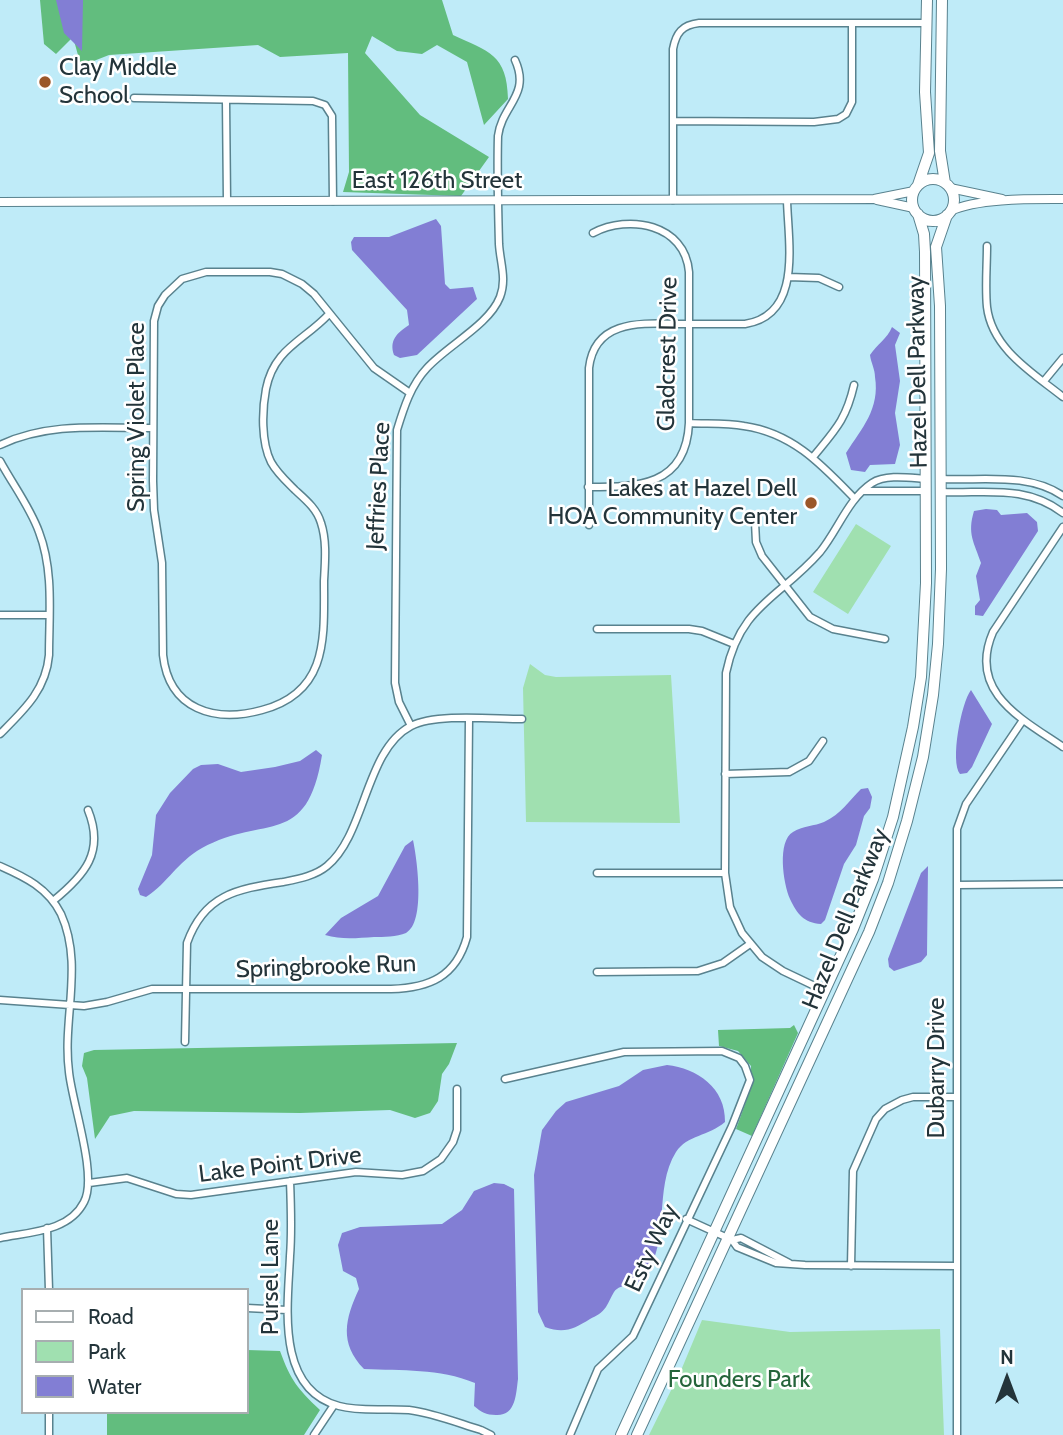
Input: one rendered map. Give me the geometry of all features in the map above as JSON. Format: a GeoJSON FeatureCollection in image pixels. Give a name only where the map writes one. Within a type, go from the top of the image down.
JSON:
{"type":"FeatureCollection","features":[{"type":"Feature","properties":{"kind":"main road"},"geometry":{"type":"LineString","coordinates":[[927,0],[925,92],[929,153],[912,201],[916,211],[932,220],[948,213],[953,202],[940,143],[942,0]]}},
{"type":"Feature","properties":{"kind":"main road"},"geometry":{"type":"LineString","coordinates":[[916,188],[932,179],[948,186]]}},
{"type":"Feature","properties":{"kind":"main road","name":"Hazel Dell Parkway"},"geometry":{"type":"LineString","coordinates":[[621,1435],[825,991],[873,879],[893,817],[921,677],[924,637],[925,244],[916,211]]}},
{"type":"Feature","properties":{"kind":"main road","name":"Hazel Dell Parkway"},"geometry":{"type":"LineString","coordinates":[[637,1435],[730,1239],[861,950],[888,883],[917,783],[933,695],[940,621],[940,306],[936,252],[938,236],[948,213]]}},
{"type":"Feature","properties":{"kind":"street"},"geometry":{"type":"LineString","coordinates":[[673,200],[674,49],[680,30],[699,23],[926,23]]}},
{"type":"Feature","properties":{"kind":"street"},"geometry":{"type":"LineString","coordinates":[[674,121],[838,119],[846,114],[852,102],[852,24]]}},
{"type":"Feature","properties":{"kind":"street","name":"Jeffries Place"},"geometry":{"type":"LineString","coordinates":[[411,726],[399,702],[395,683],[397,430],[410,393],[428,367],[490,313],[500,295],[503,283],[498,200],[500,124],[520,90],[521,78],[515,60]]}},
{"type":"Feature","properties":{"kind":"street"},"geometry":{"type":"LineString","coordinates":[[134,99],[313,101],[325,105],[330,110],[333,121],[333,201]]}},
{"type":"Feature","properties":{"kind":"street"},"geometry":{"type":"LineString","coordinates":[[226,101],[227,201]]}},
{"type":"Feature","properties":{"kind":"street"},"geometry":{"type":"LineString","coordinates":[[948,186],[1005,200]]}},
{"type":"Feature","properties":{"kind":"street","name":"East 126th Street"},"geometry":{"type":"LineString","coordinates":[[0,202],[874,199],[916,188]]}},
{"type":"Feature","properties":{"kind":"street"},"geometry":{"type":"LineString","coordinates":[[948,213],[961,207],[1005,200],[1063,198]]}},
{"type":"Feature","properties":{"kind":"street","name":"East 126th Street"},"geometry":{"type":"LineString","coordinates":[[874,199],[916,211]]}},
{"type":"Feature","properties":{"kind":"street"},"geometry":{"type":"LineString","coordinates":[[589,525],[589,368],[596,346],[609,332],[624,326],[746,324],[757,322],[770,314],[782,301],[788,277],[787,200]]}},
{"type":"Feature","properties":{"kind":"street","name":"Gladcrest Drive"},"geometry":{"type":"LineString","coordinates":[[588,487],[633,486],[658,478],[671,469],[681,456],[690,423],[688,266],[682,248],[660,229],[641,225],[612,226],[593,233]]}},
{"type":"Feature","properties":{"kind":"street"},"geometry":{"type":"LineString","coordinates":[[987,246],[987,307],[993,328],[1006,349],[1063,397]]}},
{"type":"Feature","properties":{"kind":"street","name":"Spring Violet Place"},"geometry":{"type":"LineString","coordinates":[[329,314],[286,349],[276,361],[269,378],[265,404],[266,441],[272,463],[316,512],[324,531],[323,649],[314,672],[305,684],[290,698],[272,708],[218,715],[191,705],[172,684],[164,666],[163,572],[154,509],[153,428],[154,321],[164,295],[182,279],[206,272],[282,274],[302,284],[314,294],[374,368],[410,393]]}},
{"type":"Feature","properties":{"kind":"street"},"geometry":{"type":"LineString","coordinates":[[788,277],[819,278],[839,287]]}},
{"type":"Feature","properties":{"kind":"street"},"geometry":{"type":"LineString","coordinates":[[1044,381],[1063,358]]}},
{"type":"Feature","properties":{"kind":"street"},"geometry":{"type":"LineString","coordinates":[[813,457],[842,423],[854,385]]}},
{"type":"Feature","properties":{"kind":"street"},"geometry":{"type":"LineString","coordinates":[[690,423],[742,425],[770,432],[795,444],[813,457],[855,499]]}},
{"type":"Feature","properties":{"kind":"street"},"geometry":{"type":"LineString","coordinates":[[0,445],[17,437],[52,429],[153,428]]}},
{"type":"Feature","properties":{"kind":"street"},"geometry":{"type":"LineString","coordinates":[[0,461],[34,519],[44,548],[49,580],[49,655],[44,680],[37,694],[0,734]]}},
{"type":"Feature","properties":{"kind":"street"},"geometry":{"type":"LineString","coordinates":[[825,991],[775,966],[750,944],[737,925],[730,907],[725,873],[725,684],[734,644],[757,609],[820,551],[855,499],[871,484],[881,480],[926,479]]}},
{"type":"Feature","properties":{"kind":"street"},"geometry":{"type":"LineString","coordinates":[[941,479],[1029,482],[1049,487],[1063,496]]}},
{"type":"Feature","properties":{"kind":"street"},"geometry":{"type":"LineString","coordinates":[[864,491],[926,491]]}},
{"type":"Feature","properties":{"kind":"street"},"geometry":{"type":"LineString","coordinates":[[941,492],[1018,492],[1052,504],[1063,513]]}},
{"type":"Feature","properties":{"kind":"street"},"geometry":{"type":"LineString","coordinates":[[755,522],[759,550],[810,617],[824,626],[886,639]]}},
{"type":"Feature","properties":{"kind":"street"},"geometry":{"type":"LineString","coordinates":[[1063,527],[993,632],[987,648],[987,673],[994,692],[1007,707],[1063,747]]}},
{"type":"Feature","properties":{"kind":"street"},"geometry":{"type":"LineString","coordinates":[[0,615],[49,615]]}},
{"type":"Feature","properties":{"kind":"street"},"geometry":{"type":"LineString","coordinates":[[597,629],[689,629],[702,631],[734,644]]}},
{"type":"Feature","properties":{"kind":"street","name":"Springbrooke Run"},"geometry":{"type":"LineString","coordinates":[[0,1000],[96,1005],[146,990],[408,989],[432,982],[453,967],[461,956],[467,937],[469,719]]}},
{"type":"Feature","properties":{"kind":"street"},"geometry":{"type":"LineString","coordinates":[[185,1042],[187,943],[191,929],[207,908],[230,893],[303,878],[327,867],[345,842],[387,750],[399,734],[411,726],[435,720],[522,719]]}},
{"type":"Feature","properties":{"kind":"street","name":"Dubarry Drive"},"geometry":{"type":"LineString","coordinates":[[957,1435],[957,829],[966,804],[1026,722]]}},
{"type":"Feature","properties":{"kind":"street"},"geometry":{"type":"LineString","coordinates":[[725,774],[789,772],[808,761],[823,741]]}},
{"type":"Feature","properties":{"kind":"street"},"geometry":{"type":"LineString","coordinates":[[52,901],[72,884],[89,861],[96,833],[88,810]]}},
{"type":"Feature","properties":{"kind":"street"},"geometry":{"type":"LineString","coordinates":[[0,866],[31,880],[60,912],[73,979],[68,1068],[89,1183],[85,1201],[75,1216],[62,1224],[0,1238]]}},
{"type":"Feature","properties":{"kind":"street"},"geometry":{"type":"LineString","coordinates":[[597,873],[725,873]]}},
{"type":"Feature","properties":{"kind":"street"},"geometry":{"type":"LineString","coordinates":[[957,885],[1063,884]]}},
{"type":"Feature","properties":{"kind":"street"},"geometry":{"type":"LineString","coordinates":[[597,972],[698,971],[723,963],[750,944]]}},
{"type":"Feature","properties":{"kind":"street","name":"Esty Way"},"geometry":{"type":"LineString","coordinates":[[505,1079],[633,1051],[722,1051],[734,1054],[745,1066],[750,1080],[633,1336],[598,1369],[570,1435]]}},
{"type":"Feature","properties":{"kind":"street","name":"Lake Point Drive"},"geometry":{"type":"LineString","coordinates":[[89,1183],[127,1178],[176,1194],[191,1195],[363,1172],[411,1175],[432,1167],[446,1154],[456,1136],[457,1089]]}},
{"type":"Feature","properties":{"kind":"street"},"geometry":{"type":"LineString","coordinates":[[851,1266],[853,1171],[876,1119],[890,1105],[913,1097],[957,1097]]}},
{"type":"Feature","properties":{"kind":"street","name":"Pursel Lane"},"geometry":{"type":"LineString","coordinates":[[290,1181],[291,1246],[287,1310],[289,1343],[300,1373],[313,1391],[334,1405]]}},
{"type":"Feature","properties":{"kind":"street"},"geometry":{"type":"LineString","coordinates":[[686,1219],[730,1239],[741,1238],[791,1264],[957,1266]]}},
{"type":"Feature","properties":{"kind":"street"},"geometry":{"type":"LineString","coordinates":[[47,1228],[49,1288]]}},
{"type":"Feature","properties":{"kind":"street"},"geometry":{"type":"LineString","coordinates":[[248,1308],[287,1310]]}},
{"type":"Feature","properties":{"kind":"street"},"geometry":{"type":"LineString","coordinates":[[314,1435],[334,1405],[347,1408],[411,1410],[491,1435]]}},
{"type":"Feature","properties":{"kind":"street"},"geometry":{"type":"LineString","coordinates":[[49,1414],[49,1435]]}},
{"type":"Feature","properties":{"kind":"green space"},"geometry":{"type":"Polygon","coordinates":[[[40,0],[442,0],[453,35],[486,51],[500,63],[507,84],[508,99],[484,125],[467,62],[437,45],[422,54],[397,51],[372,36],[365,53],[420,115],[489,157],[461,196],[343,192],[349,172],[348,53],[280,57],[258,45],[109,55],[81,66],[73,37],[56,54],[44,44],[40,0]]]}},
{"type":"Feature","properties":{"kind":"green space"},"geometry":{"type":"Polygon","coordinates":[[[856,524],[891,546],[848,614],[813,592],[856,524]]]}},
{"type":"Feature","properties":{"kind":"green space"},"geometry":{"type":"Polygon","coordinates":[[[530,664],[545,675],[556,677],[671,675],[680,823],[526,822],[523,688],[530,664]]]}},
{"type":"Feature","properties":{"kind":"green space"},"geometry":{"type":"Polygon","coordinates":[[[794,1025],[798,1033],[752,1136],[736,1129],[751,1088],[751,1066],[738,1051],[719,1046],[718,1030],[790,1028],[794,1025]]]}},
{"type":"Feature","properties":{"kind":"green space"},"geometry":{"type":"Polygon","coordinates":[[[457,1043],[442,1074],[438,1101],[430,1113],[415,1118],[390,1110],[300,1113],[134,1111],[110,1116],[95,1139],[87,1078],[82,1066],[84,1053],[94,1050],[457,1043]]]}},
{"type":"Feature","properties":{"kind":"green space","name":"Founders Park"},"geometry":{"type":"Polygon","coordinates":[[[702,1320],[790,1332],[940,1329],[944,1435],[649,1435],[702,1320]]]}},
{"type":"Feature","properties":{"kind":"green space"},"geometry":{"type":"Polygon","coordinates":[[[248,1350],[280,1351],[296,1384],[320,1410],[304,1435],[107,1435],[107,1414],[248,1414],[248,1350]]]}},
{"type":"Feature","properties":{"kind":"water"},"geometry":{"type":"Polygon","coordinates":[[[56,0],[83,0],[82,51],[64,33],[56,0]]]}},
{"type":"Feature","properties":{"kind":"water"},"geometry":{"type":"Polygon","coordinates":[[[436,219],[441,226],[445,284],[450,289],[473,287],[477,299],[417,355],[400,358],[394,355],[393,341],[409,325],[407,310],[352,250],[351,242],[354,237],[389,237],[436,219]]]}},
{"type":"Feature","properties":{"kind":"water"},"geometry":{"type":"Polygon","coordinates":[[[892,327],[900,333],[895,345],[900,381],[895,413],[900,445],[895,464],[870,465],[865,472],[851,470],[846,453],[864,426],[875,399],[875,374],[870,355],[892,327]]]}},
{"type":"Feature","properties":{"kind":"water"},"geometry":{"type":"Polygon","coordinates":[[[997,510],[1001,515],[1027,513],[1037,522],[1038,531],[983,616],[975,615],[975,606],[980,600],[976,576],[981,563],[972,538],[971,526],[974,511],[997,510]]]}},
{"type":"Feature","properties":{"kind":"water"},"geometry":{"type":"Polygon","coordinates":[[[971,690],[992,724],[972,767],[967,773],[960,774],[956,746],[964,707],[971,690]]]}},
{"type":"Feature","properties":{"kind":"water"},"geometry":{"type":"Polygon","coordinates":[[[316,750],[322,755],[315,785],[306,804],[294,817],[280,824],[225,838],[202,848],[154,891],[146,897],[140,895],[138,889],[152,855],[156,815],[170,793],[193,769],[201,765],[218,764],[241,772],[275,767],[300,761],[316,750]]]}},
{"type":"Feature","properties":{"kind":"water"},"geometry":{"type":"Polygon","coordinates":[[[868,788],[872,797],[870,808],[864,816],[856,845],[844,864],[825,920],[821,924],[810,922],[798,913],[787,892],[783,853],[788,837],[800,828],[830,819],[861,789],[868,788]]]}},
{"type":"Feature","properties":{"kind":"water"},"geometry":{"type":"Polygon","coordinates":[[[413,840],[418,904],[412,927],[406,933],[390,936],[337,938],[325,935],[341,918],[378,896],[405,846],[413,840]]]}},
{"type":"Feature","properties":{"kind":"water"},"geometry":{"type":"Polygon","coordinates":[[[928,866],[927,955],[921,962],[894,971],[889,967],[888,959],[921,873],[928,866]]]}},
{"type":"Feature","properties":{"kind":"water"},"geometry":{"type":"Polygon","coordinates":[[[667,1065],[689,1070],[708,1082],[721,1099],[725,1122],[686,1142],[676,1152],[665,1182],[658,1247],[642,1280],[617,1289],[603,1311],[579,1325],[563,1330],[545,1327],[538,1312],[534,1175],[542,1130],[566,1102],[619,1086],[643,1070],[667,1065]]]}},
{"type":"Feature","properties":{"kind":"water"},"geometry":{"type":"Polygon","coordinates":[[[494,1183],[514,1189],[518,1379],[511,1408],[508,1412],[496,1415],[484,1413],[474,1406],[475,1383],[461,1378],[420,1371],[364,1369],[351,1350],[347,1330],[350,1310],[359,1289],[356,1278],[343,1271],[338,1245],[342,1233],[360,1227],[442,1224],[462,1210],[474,1191],[494,1183]]]}},
{"type":"Feature","properties":{"kind":"place","name":"Clay Middle School"},"geometry":{"type":"Point","coordinates":[45,82]}},
{"type":"Feature","properties":{"kind":"place","name":"Lakes at Hazel Dell HOA Community Center"},"geometry":{"type":"Point","coordinates":[811,503]}}]}
